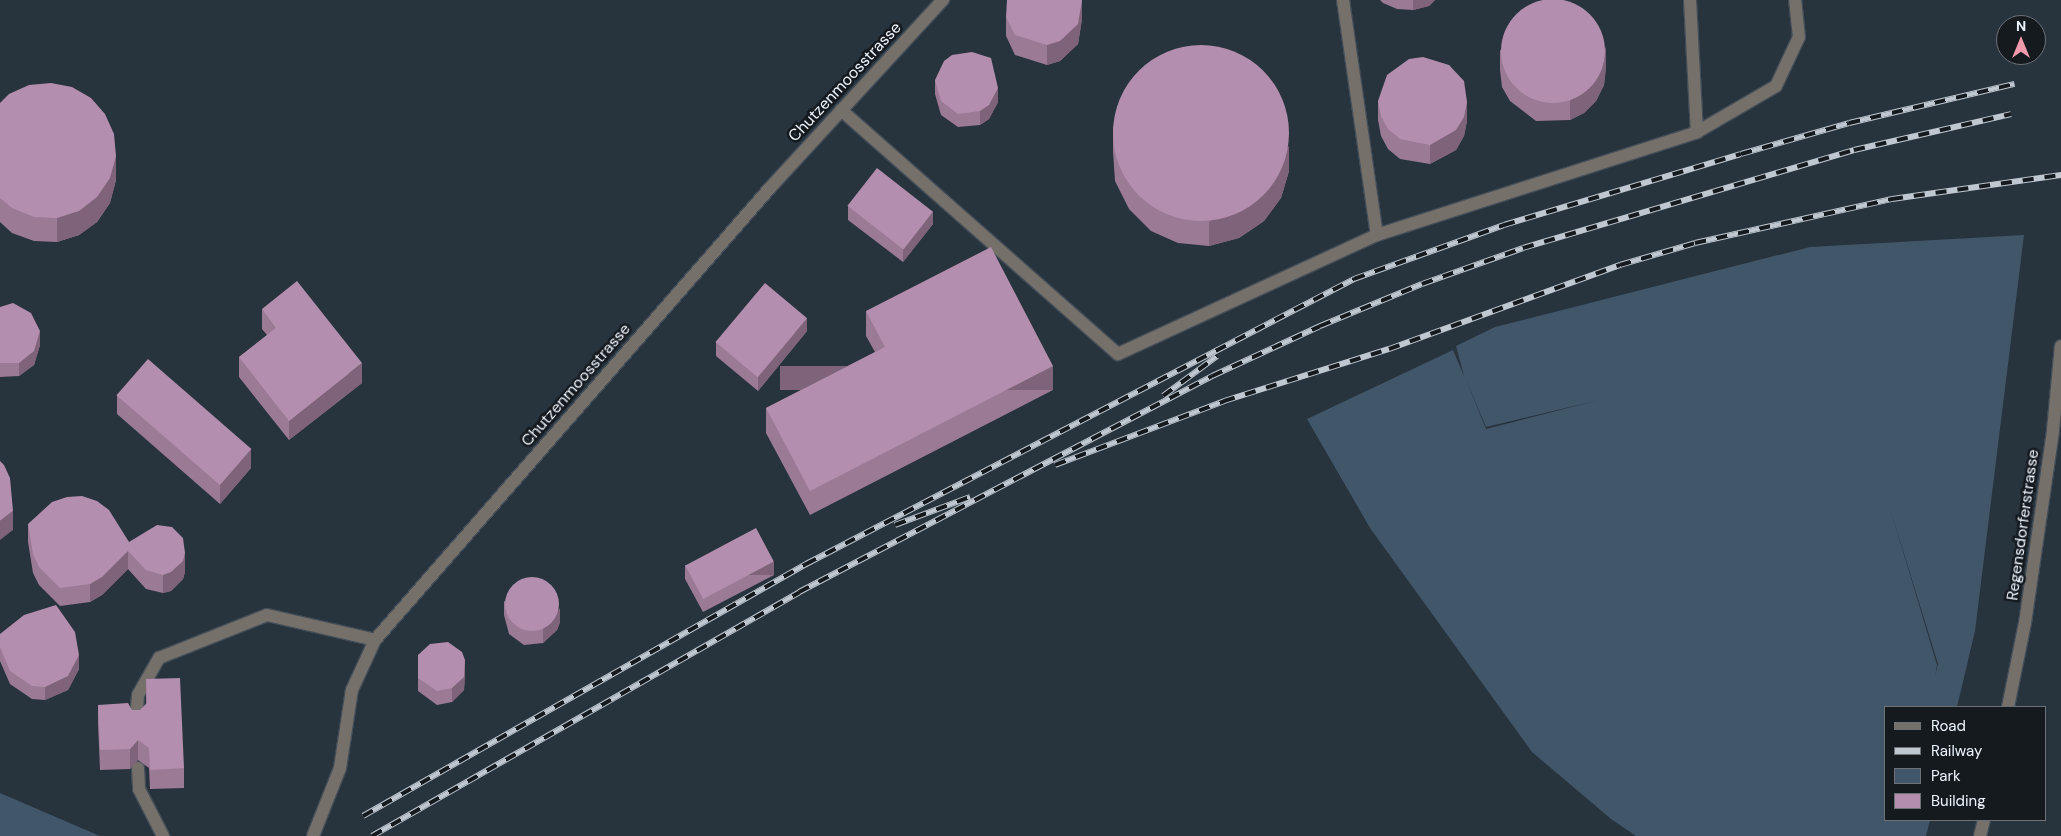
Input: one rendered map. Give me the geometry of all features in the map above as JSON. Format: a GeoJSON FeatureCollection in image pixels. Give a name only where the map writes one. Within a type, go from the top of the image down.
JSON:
{"type":"FeatureCollection","features":[{"type":"Feature","properties":{"kind":"street","name":"Chutzenmoosstrasse"},"geometry":{"type":"LineString","coordinates":[[313,836],[340,768],[352,690],[374,640],[841,110],[943,0]]}},
{"type":"Feature","properties":{"kind":"street"},"geometry":{"type":"LineString","coordinates":[[1343,0],[1377,236]]}},
{"type":"Feature","properties":{"kind":"street"},"geometry":{"type":"LineString","coordinates":[[1690,0],[1697,132]]}},
{"type":"Feature","properties":{"kind":"street"},"geometry":{"type":"LineString","coordinates":[[841,110],[1118,354],[1377,236],[1697,132],[1776,86],[1798,37],[1795,0]]}},
{"type":"Feature","properties":{"kind":"street","name":"Regensdorferstrasse"},"geometry":{"type":"LineString","coordinates":[[2008,706],[2025,623],[2054,430],[2061,346]]}},
{"type":"Feature","properties":{"kind":"street"},"geometry":{"type":"LineString","coordinates":[[136,723],[138,694],[159,658],[267,615],[374,640]]}},
{"type":"Feature","properties":{"kind":"street"},"geometry":{"type":"LineString","coordinates":[[138,768],[139,789],[164,836]]}},
{"type":"Feature","properties":{"kind":"street"},"geometry":{"type":"LineString","coordinates":[[1980,836],[1984,821]]}},
{"type":"Feature","properties":{"kind":"green space"},"geometry":{"type":"Polygon","coordinates":[[[2024,235],[1975,631],[1957,706],[1884,706],[1884,821],[1930,821],[1926,836],[1636,836],[1611,819],[1532,752],[1370,528],[1307,419],[1453,350],[1464,376],[1456,346],[1495,327],[1810,247],[2024,235]],[[1465,377],[1486,429],[1599,400],[1486,427],[1465,377]],[[1890,508],[1937,665],[1935,676],[1938,664],[1890,508]]]}},
{"type":"Feature","properties":{"kind":"green space"},"geometry":{"type":"Polygon","coordinates":[[[0,793],[100,836],[0,836],[0,793]]]}},
{"type":"Feature","properties":{"kind":"building"},"geometry":{"type":"Polygon","coordinates":[[[1553,-1],[1573,3],[1590,14],[1601,31],[1605,51],[1601,71],[1590,88],[1573,99],[1553,103],[1533,99],[1516,88],[1505,71],[1501,51],[1505,31],[1516,14],[1533,3],[1553,-1]]]}},
{"type":"Feature","properties":{"kind":"building"},"geometry":{"type":"Polygon","coordinates":[[[1007,0],[1082,0],[1078,24],[1060,41],[1047,45],[1015,35],[1006,17],[1007,0]]]}},
{"type":"Feature","properties":{"kind":"building"},"geometry":{"type":"Polygon","coordinates":[[[1192,45],[1210,45],[1243,55],[1269,77],[1279,91],[1285,107],[1289,133],[1285,159],[1279,175],[1257,201],[1243,211],[1227,217],[1210,221],[1192,221],[1159,211],[1133,189],[1123,175],[1117,159],[1113,142],[1113,124],[1123,91],[1145,65],[1159,55],[1175,49],[1192,45]]]}},
{"type":"Feature","properties":{"kind":"building"},"geometry":{"type":"Polygon","coordinates":[[[972,52],[991,58],[998,88],[989,105],[980,111],[958,114],[941,101],[935,80],[944,61],[952,55],[972,52]]]}},
{"type":"Feature","properties":{"kind":"building"},"geometry":{"type":"Polygon","coordinates":[[[1423,57],[1449,65],[1464,81],[1467,102],[1464,117],[1456,130],[1430,145],[1400,139],[1388,129],[1381,116],[1378,101],[1387,75],[1409,59],[1423,57]]]}},
{"type":"Feature","properties":{"kind":"building"},"geometry":{"type":"Polygon","coordinates":[[[51,83],[72,87],[91,98],[105,114],[114,134],[116,156],[110,178],[97,197],[79,211],[57,218],[34,217],[12,208],[0,198],[0,103],[9,94],[29,85],[51,83]]]}},
{"type":"Feature","properties":{"kind":"building"},"geometry":{"type":"Polygon","coordinates":[[[877,168],[933,212],[903,250],[847,206],[877,168]]]}},
{"type":"Feature","properties":{"kind":"building"},"geometry":{"type":"Polygon","coordinates":[[[991,247],[1053,366],[810,491],[766,408],[885,347],[866,311],[991,247]]]}},
{"type":"Feature","properties":{"kind":"building"},"geometry":{"type":"Polygon","coordinates":[[[297,281],[362,363],[289,421],[239,357],[276,328],[262,309],[297,281]]]}},
{"type":"Feature","properties":{"kind":"building"},"geometry":{"type":"Polygon","coordinates":[[[765,283],[807,318],[758,377],[716,342],[765,283]]]}},
{"type":"Feature","properties":{"kind":"building"},"geometry":{"type":"Polygon","coordinates":[[[13,303],[31,313],[40,331],[34,351],[19,363],[0,363],[0,307],[13,303]]]}},
{"type":"Feature","properties":{"kind":"building"},"geometry":{"type":"Polygon","coordinates":[[[148,359],[251,449],[220,485],[117,395],[148,359]]]}},
{"type":"Feature","properties":{"kind":"building"},"geometry":{"type":"Polygon","coordinates":[[[0,461],[10,478],[13,511],[0,521],[0,461]]]}},
{"type":"Feature","properties":{"kind":"building"},"geometry":{"type":"Polygon","coordinates":[[[82,496],[97,501],[109,510],[129,542],[157,525],[172,527],[183,538],[185,553],[183,561],[171,572],[163,575],[146,570],[128,551],[102,577],[90,584],[60,588],[39,567],[33,554],[28,524],[52,502],[67,497],[82,496]]]}},
{"type":"Feature","properties":{"kind":"building"},"geometry":{"type":"Polygon","coordinates":[[[756,528],[774,562],[703,599],[685,566],[756,528]]]}},
{"type":"Feature","properties":{"kind":"building"},"geometry":{"type":"Polygon","coordinates":[[[527,577],[537,577],[547,581],[555,589],[559,604],[555,619],[547,627],[537,631],[527,631],[517,627],[509,619],[505,609],[505,599],[509,589],[517,581],[527,577]]]}},
{"type":"Feature","properties":{"kind":"building"},"geometry":{"type":"Polygon","coordinates":[[[56,605],[75,632],[79,655],[68,676],[45,687],[32,686],[10,671],[0,647],[0,634],[24,615],[56,605]]]}},
{"type":"Feature","properties":{"kind":"building"},"geometry":{"type":"Polygon","coordinates":[[[448,642],[462,652],[465,660],[464,677],[452,688],[437,691],[418,678],[418,655],[430,644],[448,642]]]}},
{"type":"Feature","properties":{"kind":"building"},"geometry":{"type":"Polygon","coordinates":[[[180,678],[184,768],[150,770],[149,748],[138,740],[130,749],[100,750],[98,705],[128,703],[132,710],[140,710],[147,703],[146,679],[180,678]]]}},
{"type":"Feature","properties":{"kind":"railway"},"geometry":{"type":"LineString","coordinates":[[363,816],[806,564],[1354,279],[1504,225],[1741,154],[1849,123],[2014,84]]}},
{"type":"Feature","properties":{"kind":"railway"},"geometry":{"type":"LineString","coordinates":[[372,836],[799,592],[1212,376],[1320,326],[1422,284],[1523,248],[1854,150],[2011,114]]}},
{"type":"Feature","properties":{"kind":"railway"},"geometry":{"type":"LineString","coordinates":[[1055,465],[1224,401],[1389,349],[1620,265],[1695,243],[1892,199],[2061,175]]}},
{"type":"Feature","properties":{"kind":"railway"},"geometry":{"type":"LineString","coordinates":[[1163,396],[1217,356]]}},
{"type":"Feature","properties":{"kind":"railway"},"geometry":{"type":"LineString","coordinates":[[895,525],[970,497]]}}]}
